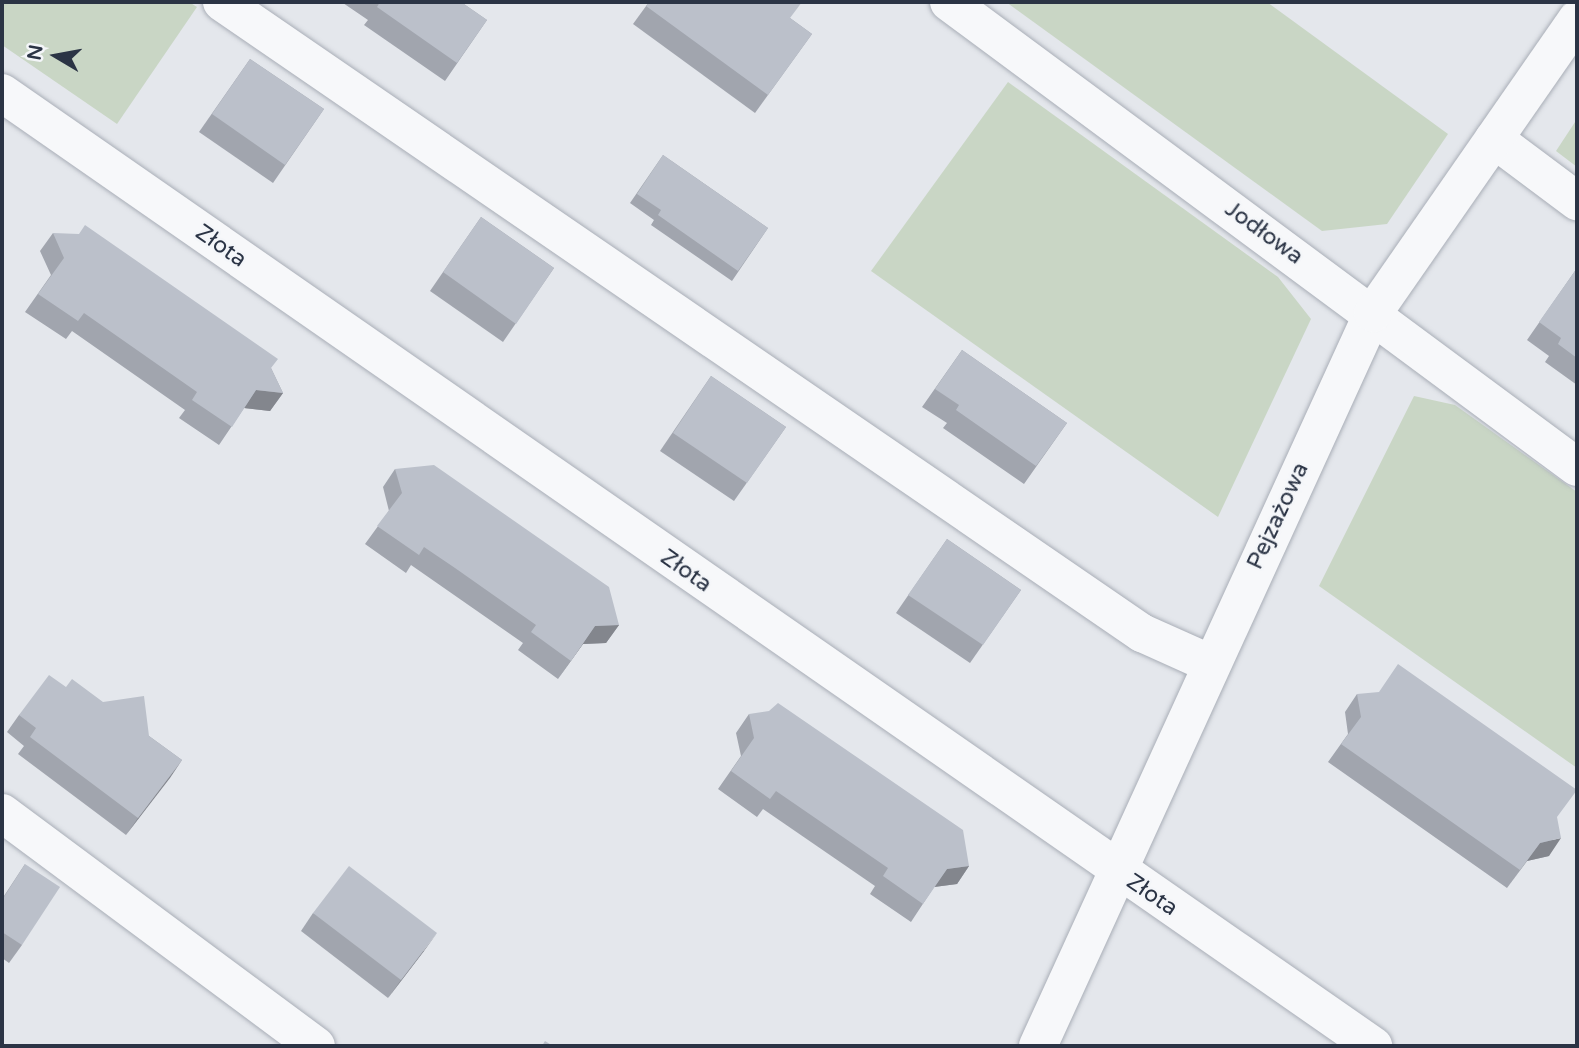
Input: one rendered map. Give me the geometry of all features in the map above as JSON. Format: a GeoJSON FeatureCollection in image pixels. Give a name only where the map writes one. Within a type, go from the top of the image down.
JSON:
{"type":"FeatureCollection","features":[{"type":"Feature","properties":{"kind":"street"},"geometry":{"type":"LineString","coordinates":[[222,2],[1142,633],[1209,663]]}},
{"type":"Feature","properties":{"kind":"street","name":"Jodłowa"},"geometry":{"type":"LineString","coordinates":[[949,2],[1373,313],[1448,376],[1577,467]]}},
{"type":"Feature","properties":{"kind":"street","name":"Pejzażowa"},"geometry":{"type":"LineString","coordinates":[[1038,1046],[1209,663],[1373,313],[1577,19]]}},
{"type":"Feature","properties":{"kind":"street","name":"Złota"},"geometry":{"type":"LineString","coordinates":[[2,93],[1115,870],[1373,1046]]}},
{"type":"Feature","properties":{"kind":"street"},"geometry":{"type":"LineString","coordinates":[[1494,139],[1577,201]]}},
{"type":"Feature","properties":{"kind":"street"},"geometry":{"type":"LineString","coordinates":[[2,813],[316,1046]]}},
{"type":"Feature","properties":{"kind":"green space"},"geometry":{"type":"Polygon","coordinates":[[[2,2],[189,2],[197,7],[117,124],[2,45],[2,2]]]}},
{"type":"Feature","properties":{"kind":"green space"},"geometry":{"type":"Polygon","coordinates":[[[1006,2],[1267,2],[1448,134],[1387,224],[1322,231],[1006,2]]]}},
{"type":"Feature","properties":{"kind":"green space"},"geometry":{"type":"Polygon","coordinates":[[[1008,82],[1278,277],[1311,319],[1218,517],[871,271],[1008,82]]]}},
{"type":"Feature","properties":{"kind":"green space"},"geometry":{"type":"Polygon","coordinates":[[[1577,119],[1577,167],[1556,151],[1577,119]]]}},
{"type":"Feature","properties":{"kind":"green space"},"geometry":{"type":"Polygon","coordinates":[[[1414,396],[1455,405],[1577,492],[1577,768],[1319,586],[1414,396]]]}},
{"type":"Feature","properties":{"kind":"building"},"geometry":{"type":"Polygon","coordinates":[[[380,2],[461,2],[487,20],[457,63],[377,7],[380,2]]]}},
{"type":"Feature","properties":{"kind":"building"},"geometry":{"type":"Polygon","coordinates":[[[649,2],[802,2],[790,18],[812,34],[768,95],[646,6],[649,2]]]}},
{"type":"Feature","properties":{"kind":"building"},"geometry":{"type":"Polygon","coordinates":[[[250,59],[324,109],[285,165],[212,114],[250,59]]]}},
{"type":"Feature","properties":{"kind":"building"},"geometry":{"type":"Polygon","coordinates":[[[663,155],[768,228],[738,271],[658,215],[661,210],[637,194],[663,155]]]}},
{"type":"Feature","properties":{"kind":"building"},"geometry":{"type":"Polygon","coordinates":[[[481,217],[554,268],[516,324],[443,272],[481,217]]]}},
{"type":"Feature","properties":{"kind":"building"},"geometry":{"type":"Polygon","coordinates":[[[85,225],[278,359],[271,368],[283,393],[256,390],[232,427],[192,400],[197,392],[84,313],[78,321],[38,294],[64,258],[53,233],[79,234],[85,225]]]}},
{"type":"Feature","properties":{"kind":"building"},"geometry":{"type":"Polygon","coordinates":[[[1577,268],[1577,358],[1558,344],[1561,338],[1539,322],[1577,268]]]}},
{"type":"Feature","properties":{"kind":"building"},"geometry":{"type":"Polygon","coordinates":[[[962,350],[1067,423],[1036,466],[956,410],[959,405],[935,389],[962,350]]]}},
{"type":"Feature","properties":{"kind":"building"},"geometry":{"type":"Polygon","coordinates":[[[711,376],[786,427],[747,483],[673,433],[711,376]]]}},
{"type":"Feature","properties":{"kind":"building"},"geometry":{"type":"Polygon","coordinates":[[[434,465],[609,587],[619,625],[595,626],[571,661],[531,632],[536,625],[455,568],[424,547],[419,555],[377,526],[402,493],[395,469],[434,465]]]}},
{"type":"Feature","properties":{"kind":"building"},"geometry":{"type":"Polygon","coordinates":[[[947,539],[1021,590],[983,645],[908,595],[947,539]]]}},
{"type":"Feature","properties":{"kind":"building"},"geometry":{"type":"Polygon","coordinates":[[[1398,664],[1577,790],[1557,817],[1561,838],[1540,843],[1520,870],[1341,744],[1361,717],[1357,694],[1379,692],[1398,664]]]}},
{"type":"Feature","properties":{"kind":"building"},"geometry":{"type":"Polygon","coordinates":[[[49,675],[66,687],[72,679],[103,702],[144,696],[149,736],[182,760],[138,818],[30,737],[36,728],[19,715],[49,675]]]}},
{"type":"Feature","properties":{"kind":"building"},"geometry":{"type":"Polygon","coordinates":[[[778,703],[963,830],[969,866],[947,869],[923,904],[883,876],[888,868],[776,791],[770,799],[731,771],[754,738],[749,714],[769,711],[778,703]]]}},
{"type":"Feature","properties":{"kind":"building"},"geometry":{"type":"Polygon","coordinates":[[[25,864],[60,887],[22,945],[2,932],[2,900],[25,864]]]}},
{"type":"Feature","properties":{"kind":"building"},"geometry":{"type":"Polygon","coordinates":[[[349,866],[437,933],[401,980],[313,913],[349,866]]]}}]}
